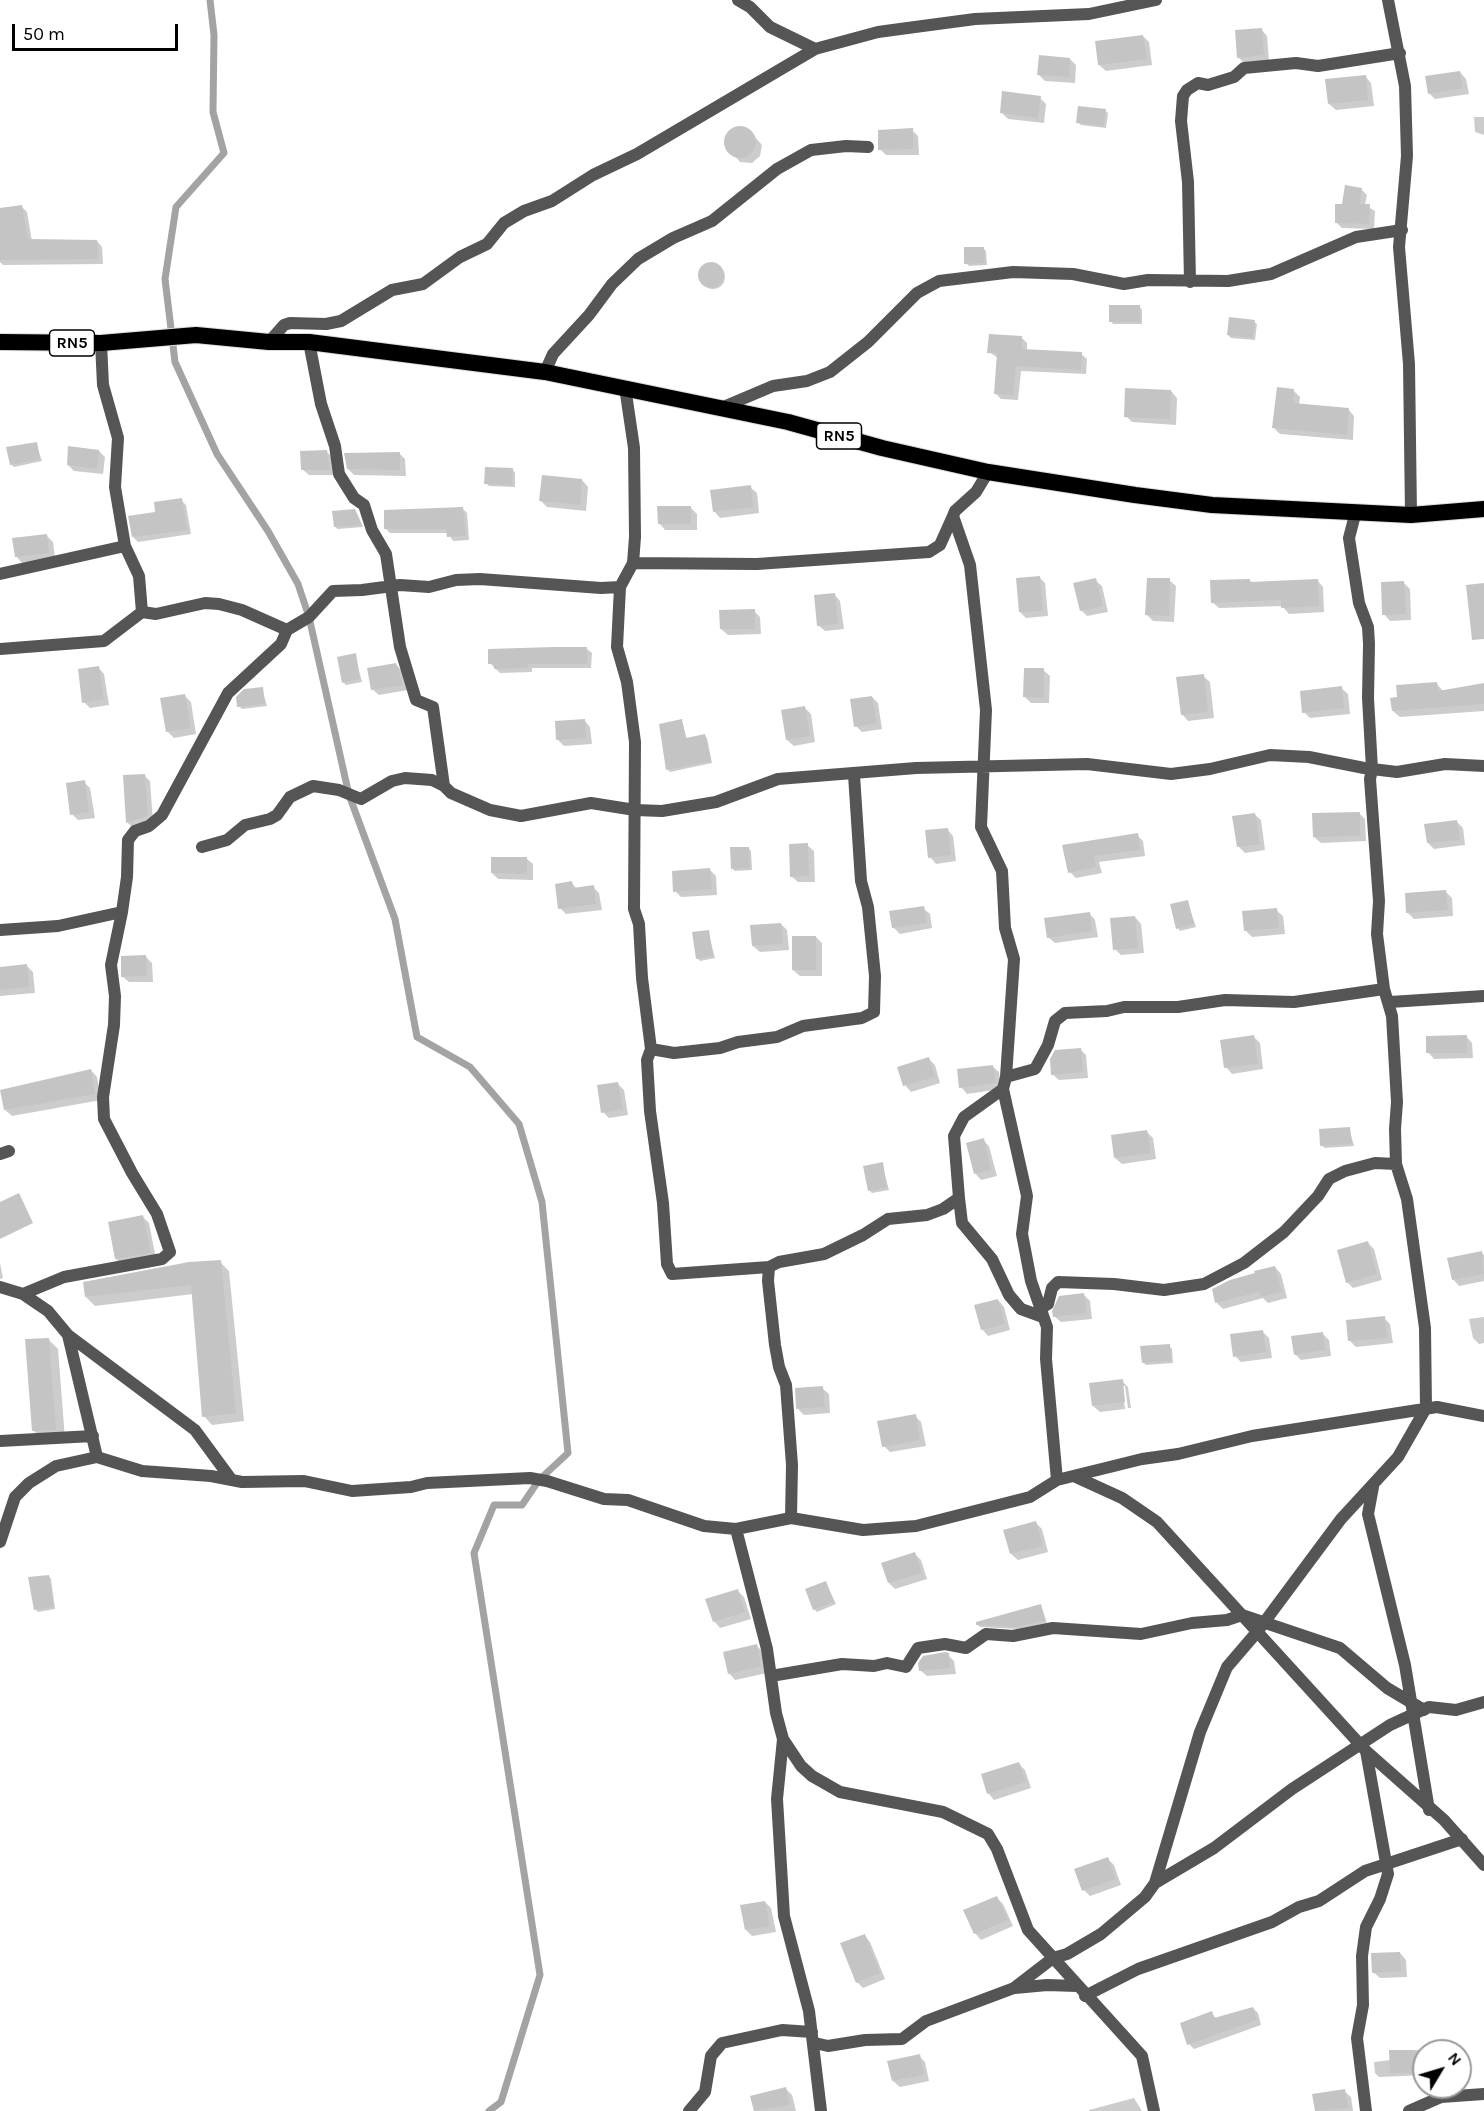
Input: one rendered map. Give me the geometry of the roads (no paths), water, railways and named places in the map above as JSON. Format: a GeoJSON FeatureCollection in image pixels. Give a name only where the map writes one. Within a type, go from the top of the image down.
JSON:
{"type":"FeatureCollection","features":[{"type":"Feature","properties":{"kind":"highway","name":"RN5"},"geometry":{"type":"LineString","coordinates":[[0,342],[101,343],[196,335],[269,342],[309,342],[545,372],[721,408],[988,472],[1212,505],[1411,515],[1484,509]]}},
{"type":"Feature","properties":{"kind":"street"},"geometry":{"type":"LineString","coordinates":[[738,0],[750,7],[770,27],[815,49]]}},
{"type":"Feature","properties":{"kind":"street"},"geometry":{"type":"LineString","coordinates":[[269,342],[284,325],[290,323],[326,324],[341,321],[392,290],[423,284],[442,273],[460,257],[487,244],[504,223],[524,211],[552,201],[593,174],[646,149],[815,49],[878,32],[975,19],[1089,14],[1155,0]]}},
{"type":"Feature","properties":{"kind":"street"},"geometry":{"type":"LineString","coordinates":[[1388,0],[1405,86],[1407,156],[1399,247],[1409,364],[1411,515]]}},
{"type":"Feature","properties":{"kind":"street"},"geometry":{"type":"LineString","coordinates":[[1190,282],[1188,182],[1181,121],[1183,96],[1187,90],[1198,83],[1208,85],[1234,77],[1244,68],[1296,63],[1318,66],[1400,53]]}},
{"type":"Feature","properties":{"kind":"street"},"geometry":{"type":"LineString","coordinates":[[545,372],[558,349],[596,308],[612,284],[638,259],[673,238],[712,221],[777,169],[811,150],[846,146],[868,147]]}},
{"type":"Feature","properties":{"kind":"street"},"geometry":{"type":"LineString","coordinates":[[721,408],[773,386],[807,381],[830,372],[868,342],[917,293],[939,281],[1013,272],[1073,274],[1110,283],[1228,281],[1271,274],[1356,237],[1402,230]]}},
{"type":"Feature","properties":{"kind":"street"},"geometry":{"type":"LineString","coordinates":[[309,342],[321,404],[335,446],[339,474],[354,498],[360,501],[367,511],[372,530],[386,554],[393,586],[399,647],[414,695],[420,703],[433,707],[444,786]]}},
{"type":"Feature","properties":{"kind":"street"},"geometry":{"type":"LineString","coordinates":[[101,343],[103,385],[118,438],[115,486],[125,546],[139,576],[142,612]]}},
{"type":"Feature","properties":{"kind":"street"},"geometry":{"type":"LineString","coordinates":[[625,387],[634,458],[635,517],[633,563],[620,587],[616,647],[627,682],[635,742],[634,909],[639,924],[642,978],[651,1049],[647,1060],[650,1111],[669,1272],[769,1267],[779,1262],[824,1254],[863,1235],[888,1219],[933,1214],[959,1198]]}},
{"type":"Feature","properties":{"kind":"street"},"geometry":{"type":"LineString","coordinates":[[633,563],[757,564],[929,552],[940,545],[955,511],[976,492],[988,472]]}},
{"type":"Feature","properties":{"kind":"street"},"geometry":{"type":"LineString","coordinates":[[1014,1988],[1053,1959],[1067,1954],[1118,1920],[1145,1897],[1155,1883],[1200,1732],[1222,1675],[1341,1519],[1398,1457],[1426,1408],[1425,1328],[1407,1199],[1396,1164],[1397,1076],[1390,1002],[1384,989],[1377,934],[1379,901],[1370,779],[1372,769],[1368,698],[1369,644],[1351,560],[1349,538],[1356,511]]}},
{"type":"Feature","properties":{"kind":"street"},"geometry":{"type":"LineString","coordinates":[[953,516],[970,565],[986,710],[981,827],[1002,871],[1005,928],[1014,959],[1006,1077],[1003,1089],[1025,1181],[1027,1204],[1022,1234],[1047,1327],[1046,1359],[1057,1480]]}},
{"type":"Feature","properties":{"kind":"street"},"geometry":{"type":"LineString","coordinates":[[0,574],[125,546]]}},
{"type":"Feature","properties":{"kind":"street"},"geometry":{"type":"LineString","coordinates":[[23,1294],[64,1277],[162,1259],[170,1252],[157,1214],[132,1173],[104,1119],[103,1097],[114,1016],[111,965],[127,878],[128,840],[135,831],[149,826],[162,815],[228,693],[281,644],[287,630],[309,617],[333,591],[393,586],[429,587],[456,580],[502,579],[601,588],[620,587]]}},
{"type":"Feature","properties":{"kind":"street"},"geometry":{"type":"LineString","coordinates":[[0,649],[104,641],[142,612],[156,614],[205,603],[242,610],[287,630]]}},
{"type":"Feature","properties":{"kind":"street"},"geometry":{"type":"LineString","coordinates":[[202,847],[227,840],[245,825],[270,819],[277,815],[290,797],[313,786],[339,790],[361,799],[392,781],[405,778],[432,780],[462,798],[503,814],[529,815],[591,803],[635,810],[678,809],[716,802],[778,779],[854,775],[916,768],[1087,764],[1171,774],[1210,769],[1270,755],[1309,757],[1397,772],[1445,764],[1484,766]]}},
{"type":"Feature","properties":{"kind":"street"},"geometry":{"type":"LineString","coordinates":[[651,1049],[674,1053],[720,1048],[738,1042],[777,1037],[803,1026],[862,1018],[874,1012],[875,976],[868,907],[861,881],[854,775]]}},
{"type":"Feature","properties":{"kind":"street"},"geometry":{"type":"LineString","coordinates":[[0,930],[58,926],[122,912]]}},
{"type":"Feature","properties":{"kind":"street"},"geometry":{"type":"LineString","coordinates":[[1006,1077],[1035,1069],[1048,1045],[1055,1021],[1065,1013],[1124,1007],[1178,1007],[1217,1000],[1294,1002],[1384,989]]}},
{"type":"Feature","properties":{"kind":"street"},"geometry":{"type":"LineString","coordinates":[[1390,1002],[1484,996]]}},
{"type":"Feature","properties":{"kind":"street"},"geometry":{"type":"LineString","coordinates":[[1003,1089],[964,1117],[954,1136],[962,1223],[992,1259],[1009,1295],[1021,1309],[1042,1313]]}},
{"type":"Feature","properties":{"kind":"street"},"geometry":{"type":"LineString","coordinates":[[1042,1313],[1048,1304],[1052,1288],[1058,1282],[1114,1284],[1164,1290],[1204,1284],[1244,1263],[1284,1232],[1318,1196],[1329,1179],[1345,1171],[1375,1163],[1396,1164]]}},
{"type":"Feature","properties":{"kind":"street"},"geometry":{"type":"LineString","coordinates":[[769,1267],[768,1281],[775,1345],[779,1367],[786,1384],[792,1465],[791,1518]]}},
{"type":"Feature","properties":{"kind":"street"},"geometry":{"type":"LineString","coordinates":[[0,1287],[23,1294],[48,1311],[68,1335],[195,1430],[231,1479]]}},
{"type":"Feature","properties":{"kind":"street"},"geometry":{"type":"LineString","coordinates":[[68,1335],[97,1457]]}},
{"type":"Feature","properties":{"kind":"street"},"geometry":{"type":"LineString","coordinates":[[0,1542],[15,1497],[29,1484],[56,1466],[97,1457],[142,1471],[242,1482],[304,1481],[352,1491],[411,1487],[427,1483],[530,1478],[547,1481],[592,1497],[628,1500],[704,1526],[736,1529],[791,1518],[863,1530],[916,1526],[1030,1497],[1057,1480],[1252,1436],[1437,1407],[1484,1416]]}},
{"type":"Feature","properties":{"kind":"street"},"geometry":{"type":"LineString","coordinates":[[0,1441],[93,1436]]}},
{"type":"Feature","properties":{"kind":"street"},"geometry":{"type":"LineString","coordinates":[[1076,1477],[1122,1498],[1157,1522],[1363,1748],[1462,1839],[1484,1865]]}},
{"type":"Feature","properties":{"kind":"street"},"geometry":{"type":"LineString","coordinates":[[1374,1483],[1368,1514],[1416,1710],[1429,1810]]}},
{"type":"Feature","properties":{"kind":"street"},"geometry":{"type":"LineString","coordinates":[[736,1529],[767,1649],[783,1739],[777,1799],[784,1916],[790,1946],[799,1970],[813,2037],[821,2111]]}},
{"type":"Feature","properties":{"kind":"street"},"geometry":{"type":"LineString","coordinates":[[771,1676],[842,1664],[874,1666],[887,1663],[906,1667],[918,1648],[945,1644],[966,1648],[986,1634],[1013,1636],[1053,1628],[1141,1634],[1203,1622],[1227,1620],[1242,1615],[1340,1647],[1416,1710]]}},
{"type":"Feature","properties":{"kind":"street"},"geometry":{"type":"LineString","coordinates":[[1155,1883],[1214,1848],[1292,1789],[1363,1748],[1390,1725],[1416,1710],[1429,1707],[1456,1710],[1484,1702]]}},
{"type":"Feature","properties":{"kind":"street"},"geometry":{"type":"LineString","coordinates":[[783,1739],[806,1771],[840,1792],[943,1812],[988,1834],[997,1849],[1028,1930],[1142,2056],[1154,2111]]}},
{"type":"Feature","properties":{"kind":"street"},"geometry":{"type":"LineString","coordinates":[[1363,1748],[1386,1864],[1385,1886],[1366,1927],[1362,1956],[1363,2004],[1357,2038],[1366,2111]]}},
{"type":"Feature","properties":{"kind":"street"},"geometry":{"type":"LineString","coordinates":[[689,2111],[705,2092],[711,2056],[722,2043],[782,2030],[813,2037],[828,2046],[871,2040],[902,2039],[932,2019],[1014,1988],[1047,1985],[1081,1991],[1272,1922],[1299,1906],[1319,1901],[1357,1875],[1462,1839]]}},
{"type":"Feature","properties":{"kind":"street"},"geometry":{"type":"LineString","coordinates":[[1064,1969],[1067,1954]]}},
{"type":"Feature","properties":{"kind":"street"},"geometry":{"type":"LineString","coordinates":[[817,2060],[828,2046]]}},
{"type":"Feature","properties":{"kind":"street"},"geometry":{"type":"LineString","coordinates":[[1409,2111],[1420,2109],[1441,2097],[1484,2094]]}},
{"type":"Feature","properties":{"kind":"waterway"},"geometry":{"type":"LineString","coordinates":[[210,0],[214,35],[213,112],[224,153],[176,207],[165,279],[175,362],[217,454],[268,531],[298,584],[309,617],[349,795],[395,919],[417,1037],[470,1067],[519,1124],[542,1202],[568,1453],[539,1480],[522,1505],[494,1505],[474,1553],[540,1975],[501,2102],[489,2111]]}}]}
